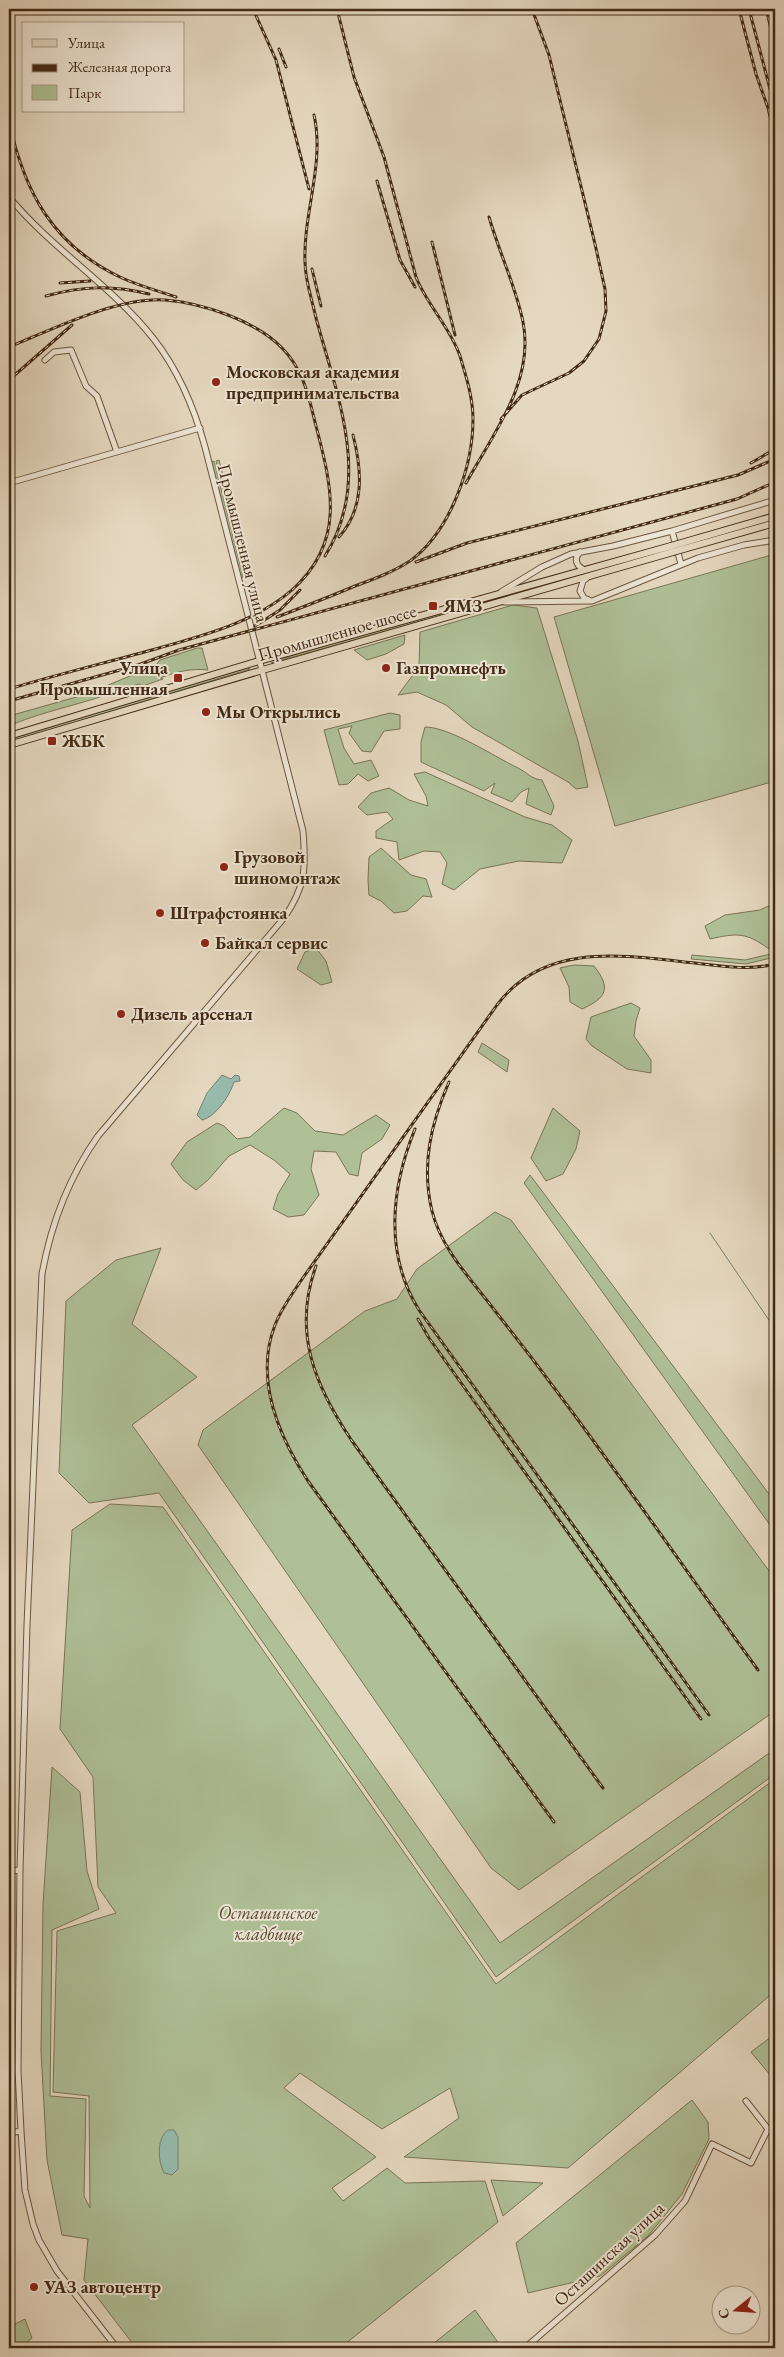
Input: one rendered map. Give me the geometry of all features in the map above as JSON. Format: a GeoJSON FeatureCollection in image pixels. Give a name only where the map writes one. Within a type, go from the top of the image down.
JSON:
{"type":"FeatureCollection","features":[{"type":"Feature","properties":{"kind":"main road"},"geometry":{"type":"LineString","coordinates":[[672,549],[775,516]]}},
{"type":"Feature","properties":{"kind":"main road"},"geometry":{"type":"LineString","coordinates":[[672,549],[775,523]]}},
{"type":"Feature","properties":{"kind":"main road","name":"Промышленное шоссе"},"geometry":{"type":"LineString","coordinates":[[9,736],[497,594],[587,573],[672,549]]}},
{"type":"Feature","properties":{"kind":"main road","name":"Промышленное шоссе"},"geometry":{"type":"LineString","coordinates":[[9,745],[501,602],[587,573]]}},
{"type":"Feature","properties":{"kind":"street","name":"Промышленная улица"},"geometry":{"type":"LineString","coordinates":[[9,197],[41,232],[122,305],[153,339],[178,376],[200,428],[303,831],[305,864],[302,885],[295,901],[284,918],[89,1149],[68,1186],[46,1253],[40,1308],[20,1870],[18,2070],[21,2131],[25,2190],[39,2240],[57,2270],[117,2348]]}},
{"type":"Feature","properties":{"kind":"street"},"geometry":{"type":"LineString","coordinates":[[45,360],[54,352],[71,350],[86,386],[97,396],[117,452]]}},
{"type":"Feature","properties":{"kind":"street"},"geometry":{"type":"LineString","coordinates":[[9,483],[200,428]]}},
{"type":"Feature","properties":{"kind":"street"},"geometry":{"type":"LineString","coordinates":[[497,594],[542,567],[583,550],[613,546],[672,531],[775,500]]}},
{"type":"Feature","properties":{"kind":"street"},"geometry":{"type":"LineString","coordinates":[[672,531],[681,564]]}},
{"type":"Feature","properties":{"kind":"street"},"geometry":{"type":"LineString","coordinates":[[501,602],[592,601],[681,564],[744,545],[775,540]]}},
{"type":"Feature","properties":{"kind":"street"},"geometry":{"type":"LineString","coordinates":[[583,550],[578,553],[577,563],[587,573],[580,591],[584,598],[592,601]]}},
{"type":"Feature","properties":{"kind":"street"},"geometry":{"type":"LineString","coordinates":[[9,1871],[20,1870]]}},
{"type":"Feature","properties":{"kind":"street","name":"Осташинская улица"},"geometry":{"type":"LineString","coordinates":[[525,2348],[655,2235],[685,2201],[712,2144],[751,2163],[768,2129],[746,2101]]}},
{"type":"Feature","properties":{"kind":"street"},"geometry":{"type":"LineString","coordinates":[[9,2133],[21,2131]]}},
{"type":"Feature","properties":{"kind":"green space"},"geometry":{"type":"Polygon","coordinates":[[[219,460],[248,576],[245,577],[216,461],[219,460]]]}},
{"type":"Feature","properties":{"kind":"green space"},"geometry":{"type":"Polygon","coordinates":[[[214,461],[243,577],[240,578],[211,462],[214,461]]]}},
{"type":"Feature","properties":{"kind":"green space"},"geometry":{"type":"Polygon","coordinates":[[[775,554],[775,781],[615,826],[554,617],[775,554]]]}},
{"type":"Feature","properties":{"kind":"green space"},"geometry":{"type":"Polygon","coordinates":[[[590,573],[566,581],[271,663],[308,650],[590,573]]]}},
{"type":"Feature","properties":{"kind":"green space"},"geometry":{"type":"Polygon","coordinates":[[[513,605],[537,608],[578,741],[588,787],[576,789],[568,782],[472,727],[446,705],[417,692],[398,695],[419,667],[420,632],[513,605]]]}},
{"type":"Feature","properties":{"kind":"green space"},"geometry":{"type":"Polygon","coordinates":[[[405,635],[404,644],[386,654],[367,660],[354,650],[405,635]]]}},
{"type":"Feature","properties":{"kind":"green space"},"geometry":{"type":"Polygon","coordinates":[[[202,648],[208,670],[177,672],[143,686],[139,684],[128,687],[125,691],[110,693],[92,700],[47,712],[9,726],[9,716],[87,694],[156,665],[160,660],[202,648]]]}},
{"type":"Feature","properties":{"kind":"green space"},"geometry":{"type":"Polygon","coordinates":[[[247,668],[250,669],[10,742],[9,739],[247,668]]]}},
{"type":"Feature","properties":{"kind":"green space"},"geometry":{"type":"Polygon","coordinates":[[[390,713],[400,715],[400,729],[384,731],[371,752],[362,751],[349,733],[352,726],[338,729],[344,748],[354,764],[371,760],[379,776],[368,781],[358,774],[348,784],[339,785],[324,730],[390,713]]]}},
{"type":"Feature","properties":{"kind":"green space"},"geometry":{"type":"Polygon","coordinates":[[[425,727],[435,728],[459,737],[532,777],[542,780],[554,806],[551,815],[526,804],[529,788],[521,792],[512,802],[491,793],[495,783],[484,791],[421,762],[421,742],[425,727]]]}},
{"type":"Feature","properties":{"kind":"green space"},"geometry":{"type":"Polygon","coordinates":[[[425,772],[525,817],[552,825],[572,840],[562,863],[519,861],[480,869],[454,890],[442,884],[447,863],[440,852],[424,851],[399,860],[397,842],[376,838],[376,831],[393,819],[387,812],[367,815],[358,807],[371,793],[389,788],[409,800],[428,806],[426,796],[414,774],[425,772]]]}},
{"type":"Feature","properties":{"kind":"green space"},"geometry":{"type":"Polygon","coordinates":[[[381,848],[411,875],[426,879],[432,897],[423,896],[407,911],[394,913],[381,901],[369,895],[369,857],[381,848]]]}},
{"type":"Feature","properties":{"kind":"green space"},"geometry":{"type":"Polygon","coordinates":[[[775,903],[775,947],[769,949],[754,939],[741,935],[710,939],[705,926],[725,915],[760,910],[775,903]]]}},
{"type":"Feature","properties":{"kind":"green space"},"geometry":{"type":"Polygon","coordinates":[[[316,948],[326,961],[332,982],[321,985],[297,969],[305,952],[316,948]]]}},
{"type":"Feature","properties":{"kind":"green space"},"geometry":{"type":"Polygon","coordinates":[[[775,953],[775,957],[746,964],[691,959],[692,955],[745,960],[775,953]]]}},
{"type":"Feature","properties":{"kind":"green space"},"geometry":{"type":"Polygon","coordinates":[[[574,965],[594,966],[603,981],[604,992],[601,997],[582,1009],[570,1002],[569,987],[560,968],[574,965]]]}},
{"type":"Feature","properties":{"kind":"green space"},"geometry":{"type":"Polygon","coordinates":[[[631,1003],[640,1008],[634,1036],[651,1060],[651,1073],[627,1069],[592,1046],[586,1039],[591,1017],[631,1003]]]}},
{"type":"Feature","properties":{"kind":"green space"},"geometry":{"type":"Polygon","coordinates":[[[482,1043],[509,1060],[507,1072],[478,1052],[482,1043]]]}},
{"type":"Feature","properties":{"kind":"green space"},"geometry":{"type":"Polygon","coordinates":[[[284,1108],[297,1113],[315,1131],[343,1135],[376,1115],[390,1125],[382,1139],[362,1153],[358,1176],[349,1174],[336,1152],[314,1151],[311,1169],[319,1195],[304,1215],[288,1217],[273,1209],[278,1194],[290,1174],[274,1160],[250,1145],[229,1156],[208,1180],[196,1190],[183,1180],[171,1164],[187,1142],[217,1123],[224,1126],[237,1139],[250,1137],[284,1108]]]}},
{"type":"Feature","properties":{"kind":"green space"},"geometry":{"type":"Polygon","coordinates":[[[553,1108],[580,1131],[576,1149],[563,1174],[546,1181],[531,1158],[553,1108]]]}},
{"type":"Feature","properties":{"kind":"green space"},"geometry":{"type":"Polygon","coordinates":[[[530,1175],[775,1502],[775,1532],[524,1183],[530,1175]]]}},
{"type":"Feature","properties":{"kind":"green space"},"geometry":{"type":"Polygon","coordinates":[[[495,1212],[511,1220],[775,1579],[775,1711],[519,1890],[491,1868],[198,1445],[203,1430],[365,1311],[397,1299],[417,1269],[495,1212]]]}},
{"type":"Feature","properties":{"kind":"green space"},"geometry":{"type":"Polygon","coordinates":[[[161,1248],[132,1324],[197,1377],[132,1425],[500,1943],[775,1749],[775,1774],[496,1977],[159,1493],[89,1503],[59,1473],[66,1301],[116,1260],[161,1248]]]}},
{"type":"Feature","properties":{"kind":"green space","name":"Осташинское кладбище"},"geometry":{"type":"Polygon","coordinates":[[[110,1504],[163,1507],[496,1984],[775,1779],[775,1991],[568,2168],[404,2157],[459,2118],[450,2088],[382,2129],[300,2073],[284,2088],[376,2157],[332,2188],[343,2201],[387,2168],[405,2183],[485,2181],[498,2222],[340,2348],[136,2348],[84,2280],[88,2239],[62,2235],[47,2160],[41,2051],[43,1905],[52,1767],[80,1792],[87,1871],[99,1909],[52,1930],[50,2096],[86,2099],[84,2196],[90,2208],[89,2096],[53,2092],[57,1931],[116,1913],[98,1887],[93,1777],[60,1729],[72,1530],[110,1504]]]}},
{"type":"Feature","properties":{"kind":"green space"},"geometry":{"type":"Polygon","coordinates":[[[775,2034],[775,2081],[751,2052],[775,2034]]]}},
{"type":"Feature","properties":{"kind":"green space"},"geometry":{"type":"Polygon","coordinates":[[[692,2100],[708,2122],[709,2139],[682,2194],[648,2236],[600,2276],[528,2293],[516,2243],[692,2100]]]}},
{"type":"Feature","properties":{"kind":"green space"},"geometry":{"type":"Polygon","coordinates":[[[491,2180],[543,2183],[503,2216],[491,2180]]]}},
{"type":"Feature","properties":{"kind":"green space"},"geometry":{"type":"Polygon","coordinates":[[[475,2310],[502,2348],[428,2348],[475,2310]]]}},
{"type":"Feature","properties":{"kind":"green space"},"geometry":{"type":"Polygon","coordinates":[[[25,2319],[32,2338],[20,2348],[9,2348],[9,2327],[25,2319]]]}},
{"type":"Feature","properties":{"kind":"shaded area"},"geometry":{"type":"Polygon","coordinates":[[[222,1075],[231,1079],[235,1075],[239,1076],[240,1081],[234,1082],[226,1099],[217,1110],[202,1120],[197,1115],[207,1093],[222,1075]]]}},
{"type":"Feature","properties":{"kind":"shaded area"},"geometry":{"type":"Polygon","coordinates":[[[168,2130],[174,2130],[178,2137],[178,2169],[172,2175],[164,2173],[159,2156],[161,2139],[168,2130]]]}},
{"type":"Feature","properties":{"kind":"waterway"},"geometry":{"type":"LineString","coordinates":[[710,1233],[775,1329]]}},
{"type":"Feature","properties":{"kind":"railway"},"geometry":{"type":"LineString","coordinates":[[253,9],[276,60],[309,189]]}},
{"type":"Feature","properties":{"kind":"railway"},"geometry":{"type":"LineString","coordinates":[[277,617],[390,572],[410,561],[424,549],[448,516],[464,477],[472,438],[472,403],[460,356],[456,345],[426,297],[416,277],[384,157],[354,77],[337,9]]}},
{"type":"Feature","properties":{"kind":"railway"},"geometry":{"type":"LineString","coordinates":[[501,419],[522,395],[569,373],[584,361],[599,339],[606,311],[605,289],[595,244],[549,55],[532,9]]}},
{"type":"Feature","properties":{"kind":"railway"},"geometry":{"type":"LineString","coordinates":[[739,9],[775,138]]}},
{"type":"Feature","properties":{"kind":"railway"},"geometry":{"type":"LineString","coordinates":[[749,9],[775,108]]}},
{"type":"Feature","properties":{"kind":"railway"},"geometry":{"type":"LineString","coordinates":[[766,9],[775,45]]}},
{"type":"Feature","properties":{"kind":"railway"},"geometry":{"type":"LineString","coordinates":[[279,49],[286,67]]}},
{"type":"Feature","properties":{"kind":"railway"},"geometry":{"type":"LineString","coordinates":[[314,115],[317,151],[305,244],[305,269],[316,318],[341,408],[349,468],[347,498],[339,527],[325,556]]}},
{"type":"Feature","properties":{"kind":"railway"},"geometry":{"type":"LineString","coordinates":[[9,121],[15,147],[33,193],[45,214],[60,233],[77,250],[98,265],[129,281],[176,297]]}},
{"type":"Feature","properties":{"kind":"railway"},"geometry":{"type":"LineString","coordinates":[[377,181],[400,260],[415,287]]}},
{"type":"Feature","properties":{"kind":"railway"},"geometry":{"type":"LineString","coordinates":[[466,483],[509,406],[523,365],[525,344],[520,309],[489,217]]}},
{"type":"Feature","properties":{"kind":"railway"},"geometry":{"type":"LineString","coordinates":[[432,242],[455,335]]}},
{"type":"Feature","properties":{"kind":"railway"},"geometry":{"type":"LineString","coordinates":[[312,269],[321,306]]}},
{"type":"Feature","properties":{"kind":"railway"},"geometry":{"type":"LineString","coordinates":[[60,283],[90,281]]}},
{"type":"Feature","properties":{"kind":"railway"},"geometry":{"type":"LineString","coordinates":[[46,296],[72,290],[97,288],[122,289],[149,294]]}},
{"type":"Feature","properties":{"kind":"railway"},"geometry":{"type":"LineString","coordinates":[[9,347],[85,316],[146,300],[165,300],[196,305],[212,309],[244,322],[271,338],[282,348],[301,375],[322,449],[330,492],[328,533],[321,553],[309,572],[292,590],[262,611],[229,626],[194,638],[9,689]]}},
{"type":"Feature","properties":{"kind":"railway"},"geometry":{"type":"LineString","coordinates":[[9,380],[72,325]]}},
{"type":"Feature","properties":{"kind":"railway"},"geometry":{"type":"LineString","coordinates":[[339,537],[353,514],[359,488],[358,462],[353,435]]}},
{"type":"Feature","properties":{"kind":"railway"},"geometry":{"type":"LineString","coordinates":[[751,463],[775,449]]}},
{"type":"Feature","properties":{"kind":"railway"},"geometry":{"type":"LineString","coordinates":[[416,562],[467,543],[738,475],[775,459]]}},
{"type":"Feature","properties":{"kind":"railway"},"geometry":{"type":"LineString","coordinates":[[179,650],[737,499],[775,482]]}},
{"type":"Feature","properties":{"kind":"railway"},"geometry":{"type":"LineString","coordinates":[[255,626],[280,610],[300,590]]}},
{"type":"Feature","properties":{"kind":"railway"},"geometry":{"type":"LineString","coordinates":[[9,701],[138,665],[179,650]]}},
{"type":"Feature","properties":{"kind":"railway"},"geometry":{"type":"LineString","coordinates":[[554,1822],[308,1481],[297,1463],[287,1445],[272,1406],[267,1366],[269,1345],[277,1319],[300,1282],[497,1005],[517,984],[540,969],[565,961],[592,957],[620,956],[739,967],[775,964]]}},
{"type":"Feature","properties":{"kind":"railway"},"geometry":{"type":"LineString","coordinates":[[449,1082],[433,1129],[427,1177],[432,1211],[448,1249],[576,1417],[758,1670]]}},
{"type":"Feature","properties":{"kind":"railway"},"geometry":{"type":"LineString","coordinates":[[415,1129],[407,1151],[396,1197],[396,1244],[400,1266],[408,1289],[419,1310],[709,1715]]}},
{"type":"Feature","properties":{"kind":"railway"},"geometry":{"type":"LineString","coordinates":[[316,1266],[309,1290],[306,1313],[307,1336],[311,1358],[327,1400],[352,1441],[603,1788]]}},
{"type":"Feature","properties":{"kind":"railway"},"geometry":{"type":"LineString","coordinates":[[418,1319],[429,1338],[701,1719]]}},
{"type":"Feature","properties":{"kind":"place","name":"Московская академия предпринимательства"},"geometry":{"type":"Point","coordinates":[216,382]}},
{"type":"Feature","properties":{"kind":"place","name":"ЯМЗ"},"geometry":{"type":"Point","coordinates":[433,606]}},
{"type":"Feature","properties":{"kind":"place","name":"Газпромнефть"},"geometry":{"type":"Point","coordinates":[386,668]}},
{"type":"Feature","properties":{"kind":"place","name":"Улица Промышленная"},"geometry":{"type":"Point","coordinates":[178,678]}},
{"type":"Feature","properties":{"kind":"place","name":"Мы Открылись"},"geometry":{"type":"Point","coordinates":[206,712]}},
{"type":"Feature","properties":{"kind":"place","name":"ЖБК"},"geometry":{"type":"Point","coordinates":[52,741]}},
{"type":"Feature","properties":{"kind":"place","name":"Грузовой шиномонтаж"},"geometry":{"type":"Point","coordinates":[224,867]}},
{"type":"Feature","properties":{"kind":"place","name":"Штрафстоянка"},"geometry":{"type":"Point","coordinates":[160,913]}},
{"type":"Feature","properties":{"kind":"place","name":"Байкал сервис"},"geometry":{"type":"Point","coordinates":[205,943]}},
{"type":"Feature","properties":{"kind":"place","name":"Дизель арсенал"},"geometry":{"type":"Point","coordinates":[121,1014]}},
{"type":"Feature","properties":{"kind":"place","name":"УАЗ автоцентр"},"geometry":{"type":"Point","coordinates":[34,2287]}}]}
